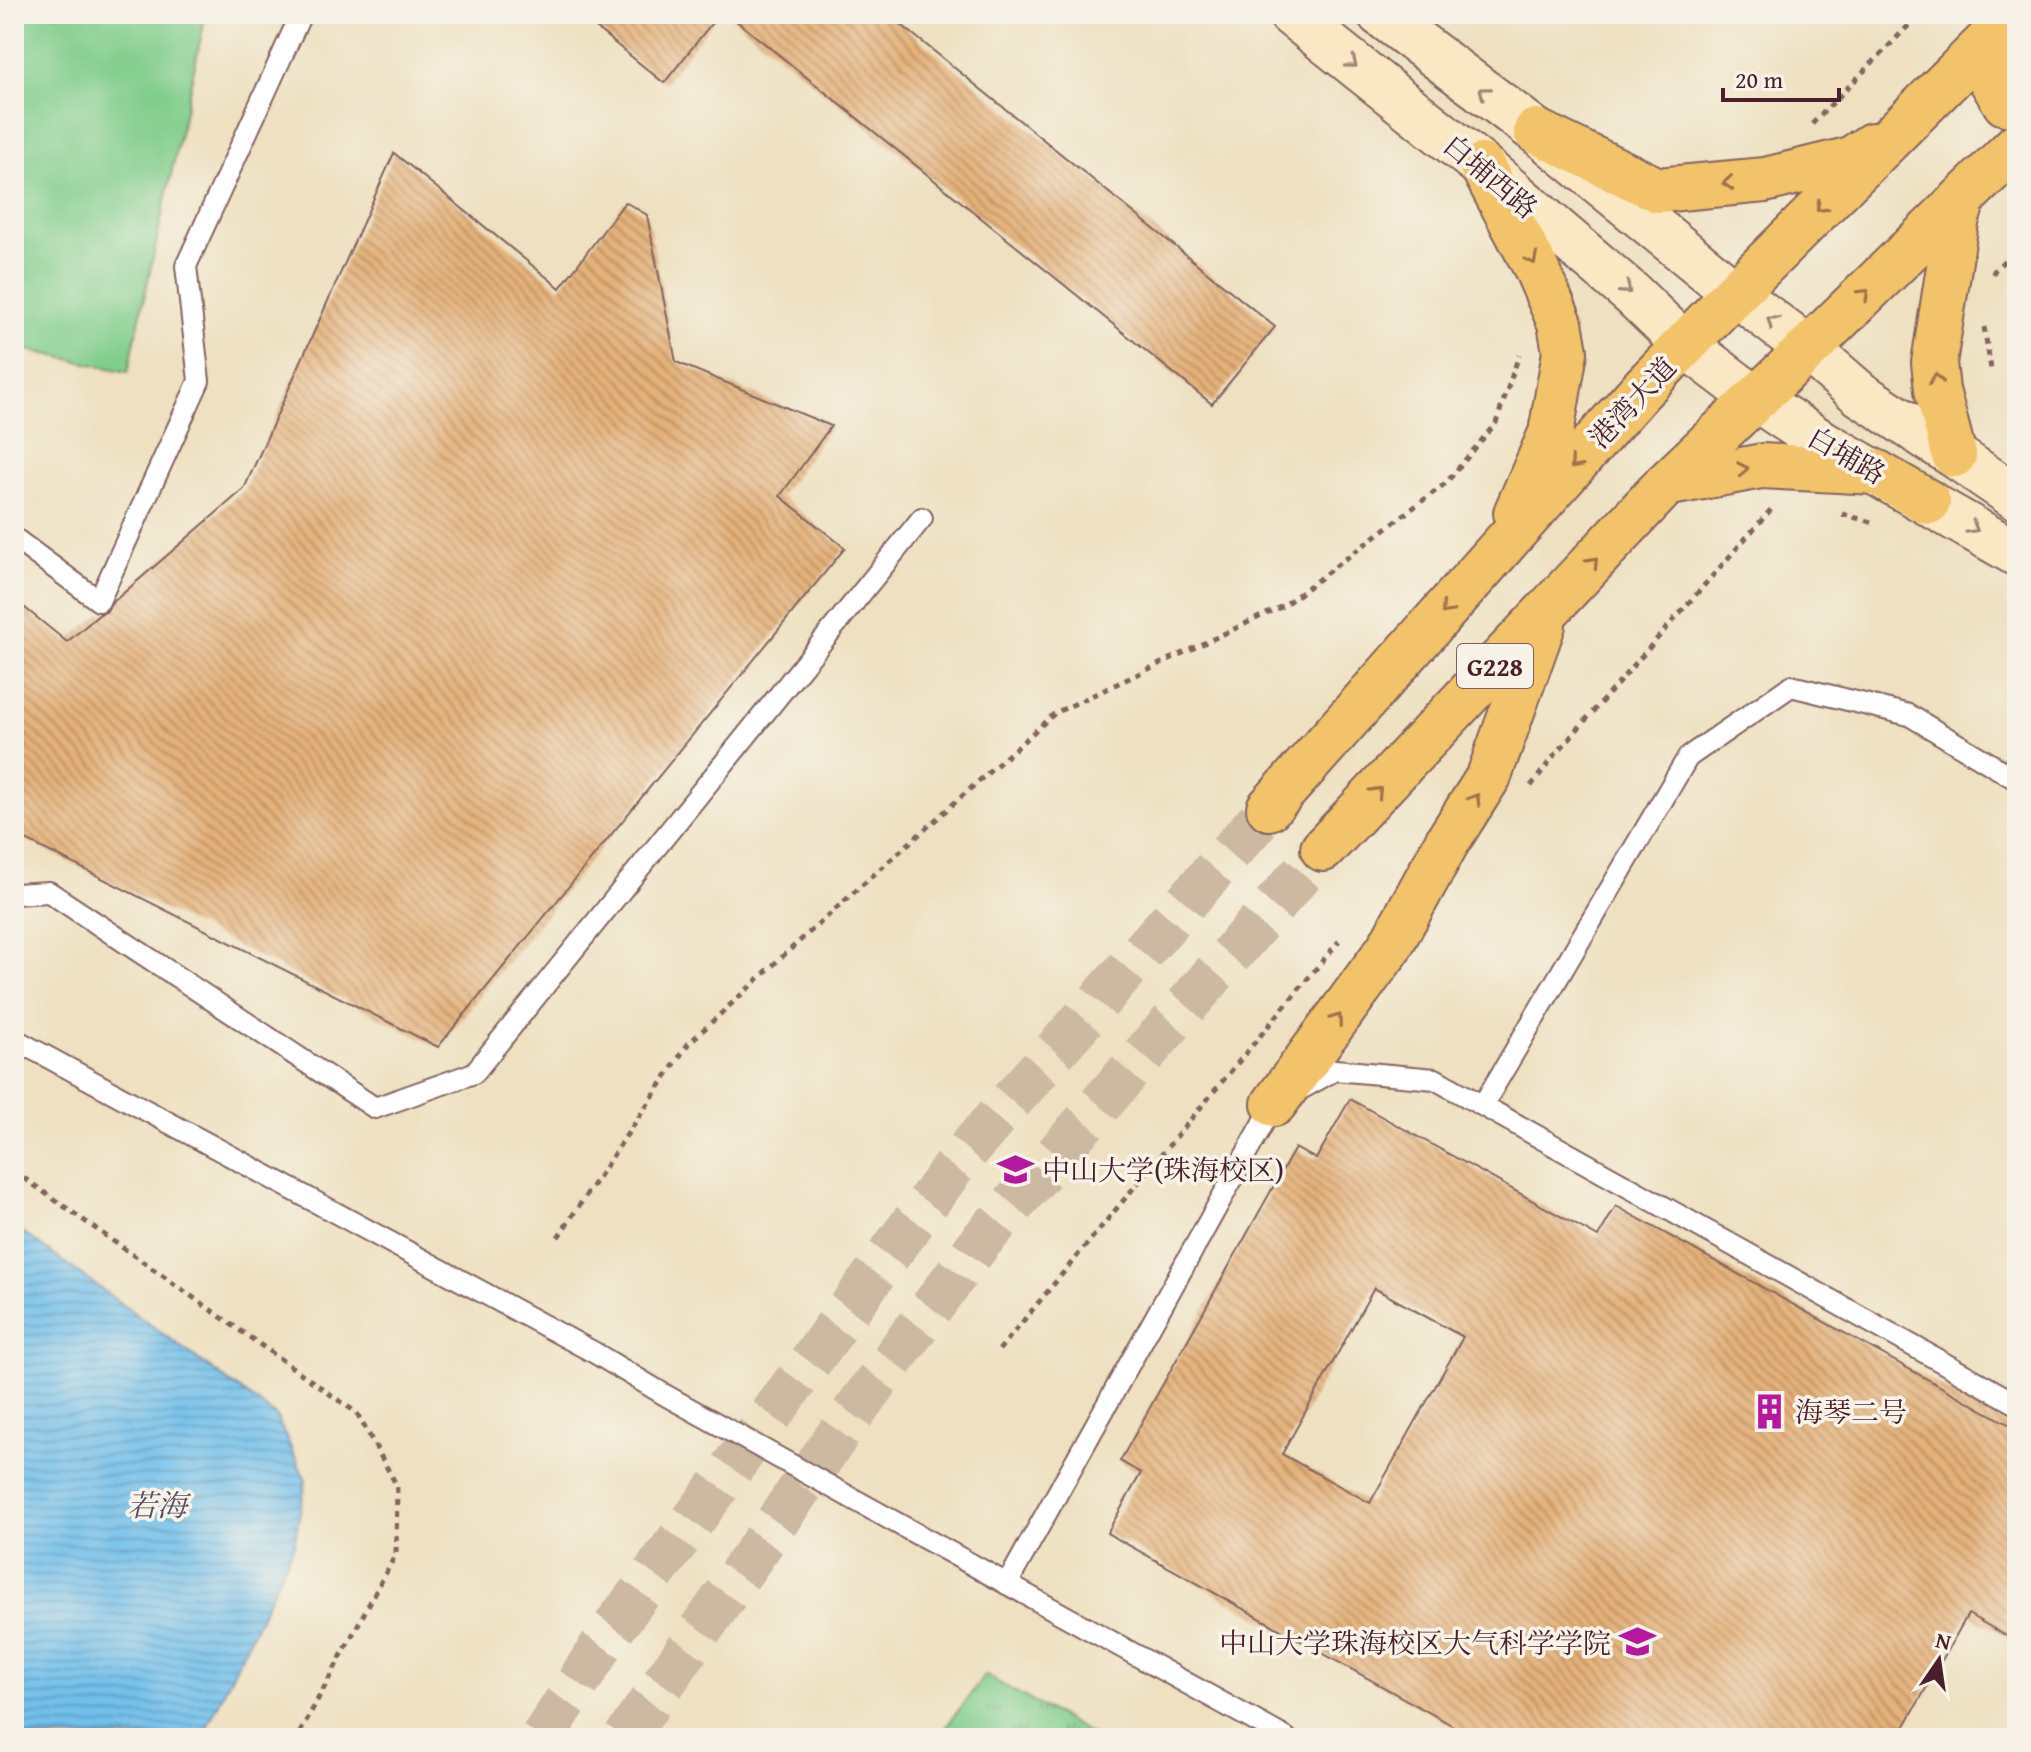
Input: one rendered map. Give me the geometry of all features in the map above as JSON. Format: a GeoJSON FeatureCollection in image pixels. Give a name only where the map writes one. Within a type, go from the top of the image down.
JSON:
{"type":"FeatureCollection","features":[{"type":"Feature","properties":{"kind":"highway"},"geometry":{"type":"LineString","coordinates":[[2013,16],[1991,80],[2005,103],[2017,105]]}},
{"type":"Feature","properties":{"kind":"highway","name":"港湾大道"},"geometry":{"type":"LineString","coordinates":[[1269,808],[1640,391],[2013,16]]}},
{"type":"Feature","properties":{"kind":"highway"},"geometry":{"type":"LineString","coordinates":[[1536,131],[1658,190],[1765,180],[1851,159],[1904,124]]}},
{"type":"Feature","properties":{"kind":"highway","name":"G228"},"geometry":{"type":"LineString","coordinates":[[1323,849],[1666,484],[2017,145]]}},
{"type":"Feature","properties":{"kind":"highway"},"geometry":{"type":"LineString","coordinates":[[1482,166],[1536,268],[1560,323],[1565,352],[1551,433],[1498,551]]}},
{"type":"Feature","properties":{"kind":"highway"},"geometry":{"type":"LineString","coordinates":[[1954,455],[1937,390],[1934,363],[1956,222],[1963,199]]}},
{"type":"Feature","properties":{"kind":"highway"},"geometry":{"type":"LineString","coordinates":[[1666,484],[1762,466],[1863,471],[1876,472],[1928,502]]}},
{"type":"Feature","properties":{"kind":"highway"},"geometry":{"type":"LineString","coordinates":[[1274,1104],[1389,948],[1447,842],[1489,776],[1549,609]]}},
{"type":"Feature","properties":{"kind":"main road","name":"白埔西路"},"geometry":{"type":"LineString","coordinates":[[1291,14],[1482,166],[1632,294],[1685,345]]}},
{"type":"Feature","properties":{"kind":"main road"},"geometry":{"type":"LineString","coordinates":[[1380,14],[1536,131]]}},
{"type":"Feature","properties":{"kind":"main road","name":"白埔路"},"geometry":{"type":"LineString","coordinates":[[1536,131],[1860,394],[2017,498]]}},
{"type":"Feature","properties":{"kind":"main road","name":"白埔路"},"geometry":{"type":"LineString","coordinates":[[1685,345],[1756,399],[1815,438],[2017,554]]}},
{"type":"Feature","properties":{"kind":"lane"},"geometry":{"type":"LineString","coordinates":[[14,538],[99,601],[199,381],[186,266],[301,14]]}},
{"type":"Feature","properties":{"kind":"lane"},"geometry":{"type":"LineString","coordinates":[[14,894],[49,892],[375,1108],[474,1073],[922,518]]}},
{"type":"Feature","properties":{"kind":"lane"},"geometry":{"type":"LineString","coordinates":[[1483,1105],[1688,757],[1791,686],[1909,715],[2017,780]]}},
{"type":"Feature","properties":{"kind":"lane"},"geometry":{"type":"LineString","coordinates":[[14,1039],[581,1346],[1286,1738]]}},
{"type":"Feature","properties":{"kind":"lane"},"geometry":{"type":"LineString","coordinates":[[1007,1584],[1274,1104],[1335,1070],[1435,1079],[2017,1404]]}},
{"type":"Feature","properties":{"kind":"path"},"geometry":{"type":"LineString","coordinates":[[1805,132],[1920,14]]}},
{"type":"Feature","properties":{"kind":"path"},"geometry":{"type":"LineString","coordinates":[[1990,286],[1994,271],[2017,248]]}},
{"type":"Feature","properties":{"kind":"path"},"geometry":{"type":"LineString","coordinates":[[1982,316],[1991,369]]}},
{"type":"Feature","properties":{"kind":"path"},"geometry":{"type":"LineString","coordinates":[[558,1237],[688,1044],[784,955],[1055,713],[1283,606],[1446,483],[1496,423],[1519,355]]}},
{"type":"Feature","properties":{"kind":"path"},"geometry":{"type":"LineString","coordinates":[[14,1171],[357,1413],[397,1486],[396,1554],[297,1738]]}},
{"type":"Feature","properties":{"kind":"green space"},"geometry":{"type":"Polygon","coordinates":[[[14,14],[206,14],[128,372],[14,347],[14,14]]]}},
{"type":"Feature","properties":{"kind":"green space"},"geometry":{"type":"Polygon","coordinates":[[[985,1675],[1098,1738],[938,1738],[985,1675]]]}},
{"type":"Feature","properties":{"kind":"water","name":"若海"},"geometry":{"type":"Polygon","coordinates":[[[14,1226],[276,1416],[306,1481],[293,1548],[202,1738],[14,1738],[14,1226]]]}},
{"type":"Feature","properties":{"kind":"building"},"geometry":{"type":"Polygon","coordinates":[[[579,14],[719,14],[664,83],[579,14]]]}},
{"type":"Feature","properties":{"kind":"building"},"geometry":{"type":"Polygon","coordinates":[[[728,14],[888,14],[1275,327],[1212,404],[728,14]]]}},
{"type":"Feature","properties":{"kind":"building"},"geometry":{"type":"Polygon","coordinates":[[[394,153],[560,288],[625,202],[647,215],[676,362],[831,426],[780,496],[845,548],[438,1047],[14,834],[14,599],[67,642],[106,612],[112,603],[244,489],[394,153]]]}},
{"type":"Feature","properties":{"kind":"building","name":"海琴二号"},"geometry":{"type":"Polygon","coordinates":[[[1350,1099],[1598,1237],[1616,1206],[2017,1429],[2017,1642],[1968,1614],[1898,1738],[1475,1738],[1107,1533],[1141,1473],[1120,1461],[1295,1148],[1316,1159],[1350,1099]],[[1374,1288],[1282,1454],[1370,1503],[1463,1337],[1374,1288]]]}},
{"type":"Feature","properties":{"kind":"tunnel"},"geometry":{"type":"LineString","coordinates":[[542,1738],[607,1637],[958,1161],[1269,808]]}},
{"type":"Feature","properties":{"kind":"tunnel"},"geometry":{"type":"LineString","coordinates":[[625,1738],[856,1409],[981,1241],[1323,849]]}},
{"type":"Feature","properties":{"kind":"place","name":"中山大学(珠海校区)"},"geometry":{"type":"Point","coordinates":[1016,1169]}},
{"type":"Feature","properties":{"kind":"place","name":"海琴二号"},"geometry":{"type":"Point","coordinates":[1769,1411]}},
{"type":"Feature","properties":{"kind":"place","name":"中山大学珠海校区大气科学学院"},"geometry":{"type":"Point","coordinates":[1637,1642]}}]}
